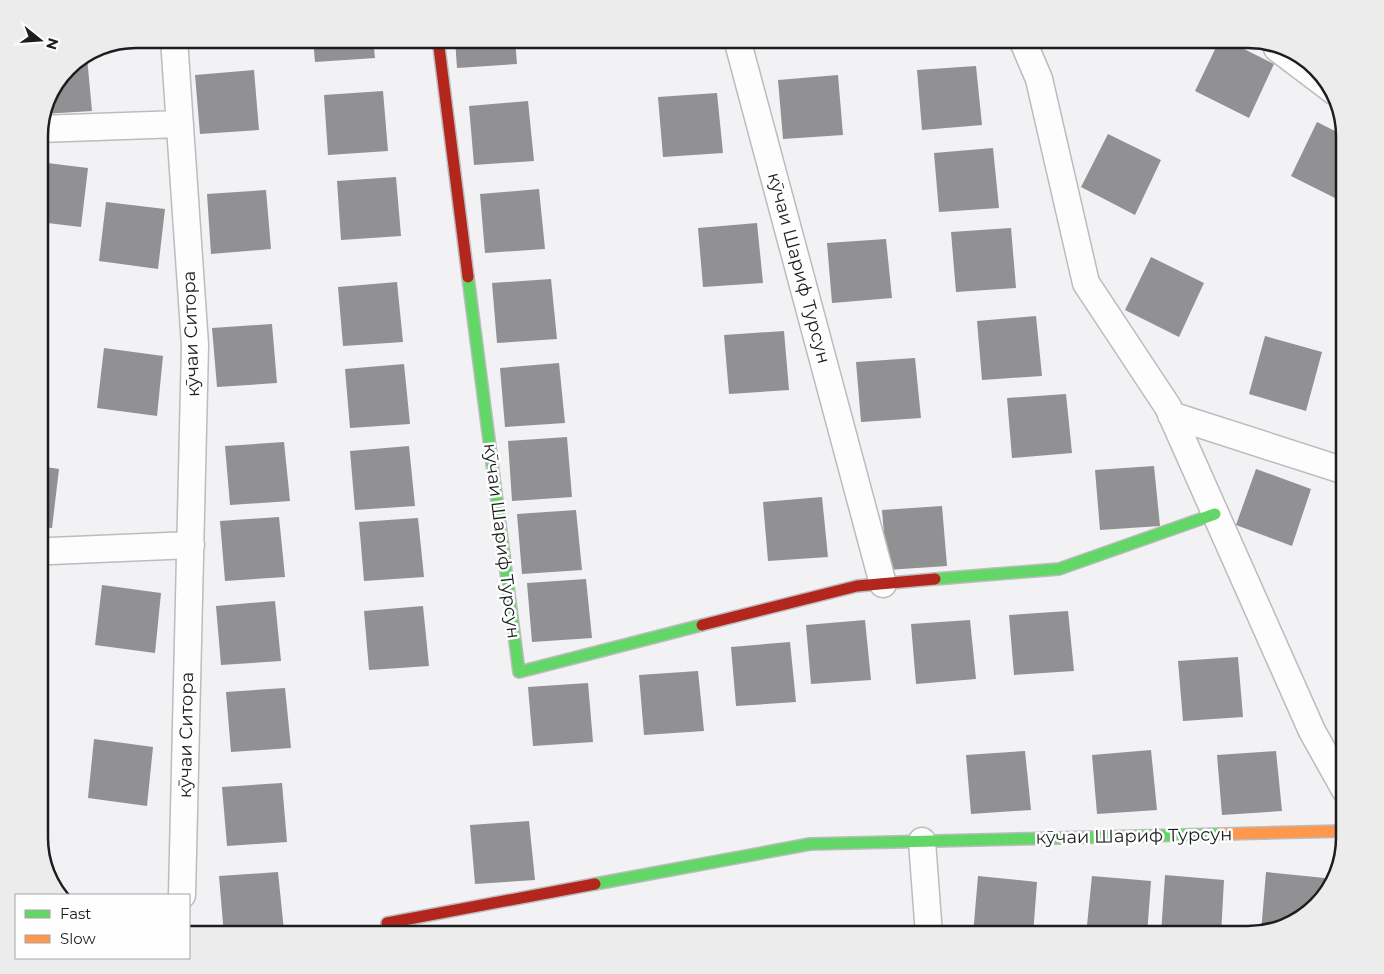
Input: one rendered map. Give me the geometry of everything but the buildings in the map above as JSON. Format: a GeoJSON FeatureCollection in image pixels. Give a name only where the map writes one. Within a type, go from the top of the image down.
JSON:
{"type":"FeatureCollection","features":[{"type":"Feature","properties":{"kind":"street","name":"кӯчаи Ситора"},"geometry":{"type":"LineString","coordinates":[[175,48],[195,345],[182,894]]}},
{"type":"Feature","properties":{"kind":"street","name":"кӯчаи Шариф Турсун"},"geometry":{"type":"LineString","coordinates":[[439,48],[519,672],[857,586],[1059,569],[1215,514]]}},
{"type":"Feature","properties":{"kind":"street","name":"кӯчаи Шариф Турсун"},"geometry":{"type":"LineString","coordinates":[[740,48],[883,584]]}},
{"type":"Feature","properties":{"kind":"street"},"geometry":{"type":"LineString","coordinates":[[1026,48],[1039,80],[1086,283],[1168,407],[1312,731],[1336,774]]}},
{"type":"Feature","properties":{"kind":"street"},"geometry":{"type":"LineString","coordinates":[[1292,60],[1311,73]]}},
{"type":"Feature","properties":{"kind":"street"},"geometry":{"type":"LineString","coordinates":[[48,129],[180,124]]}},
{"type":"Feature","properties":{"kind":"street"},"geometry":{"type":"LineString","coordinates":[[1171,415],[1336,468]]}},
{"type":"Feature","properties":{"kind":"street"},"geometry":{"type":"LineString","coordinates":[[48,552],[190,545]]}},
{"type":"Feature","properties":{"kind":"street","name":"кӯчаи Шариф Турсун"},"geometry":{"type":"LineString","coordinates":[[387,923],[810,844],[1336,831]]}},
{"type":"Feature","properties":{"kind":"street"},"geometry":{"type":"LineString","coordinates":[[922,841],[928,926]]}},
{"type":"Feature","properties":{"kind":"traffic: fast"},"geometry":{"type":"LineString","coordinates":[[468,277],[519,672],[702,625]]}},
{"type":"Feature","properties":{"kind":"traffic: fast"},"geometry":{"type":"LineString","coordinates":[[935,579],[1059,569],[1215,514]]}},
{"type":"Feature","properties":{"kind":"traffic: fast"},"geometry":{"type":"LineString","coordinates":[[595,884],[810,844],[1224,834]]}},
{"type":"Feature","properties":{"kind":"traffic: slow"},"geometry":{"type":"LineString","coordinates":[[1224,834],[1336,831]]}},
{"type":"Feature","properties":{"kind":"traffic: jam"},"geometry":{"type":"LineString","coordinates":[[439,48],[468,277]]}},
{"type":"Feature","properties":{"kind":"traffic: jam"},"geometry":{"type":"LineString","coordinates":[[702,625],[857,586],[935,579]]}},
{"type":"Feature","properties":{"kind":"traffic: jam"},"geometry":{"type":"LineString","coordinates":[[387,923],[595,884]]}}]}
